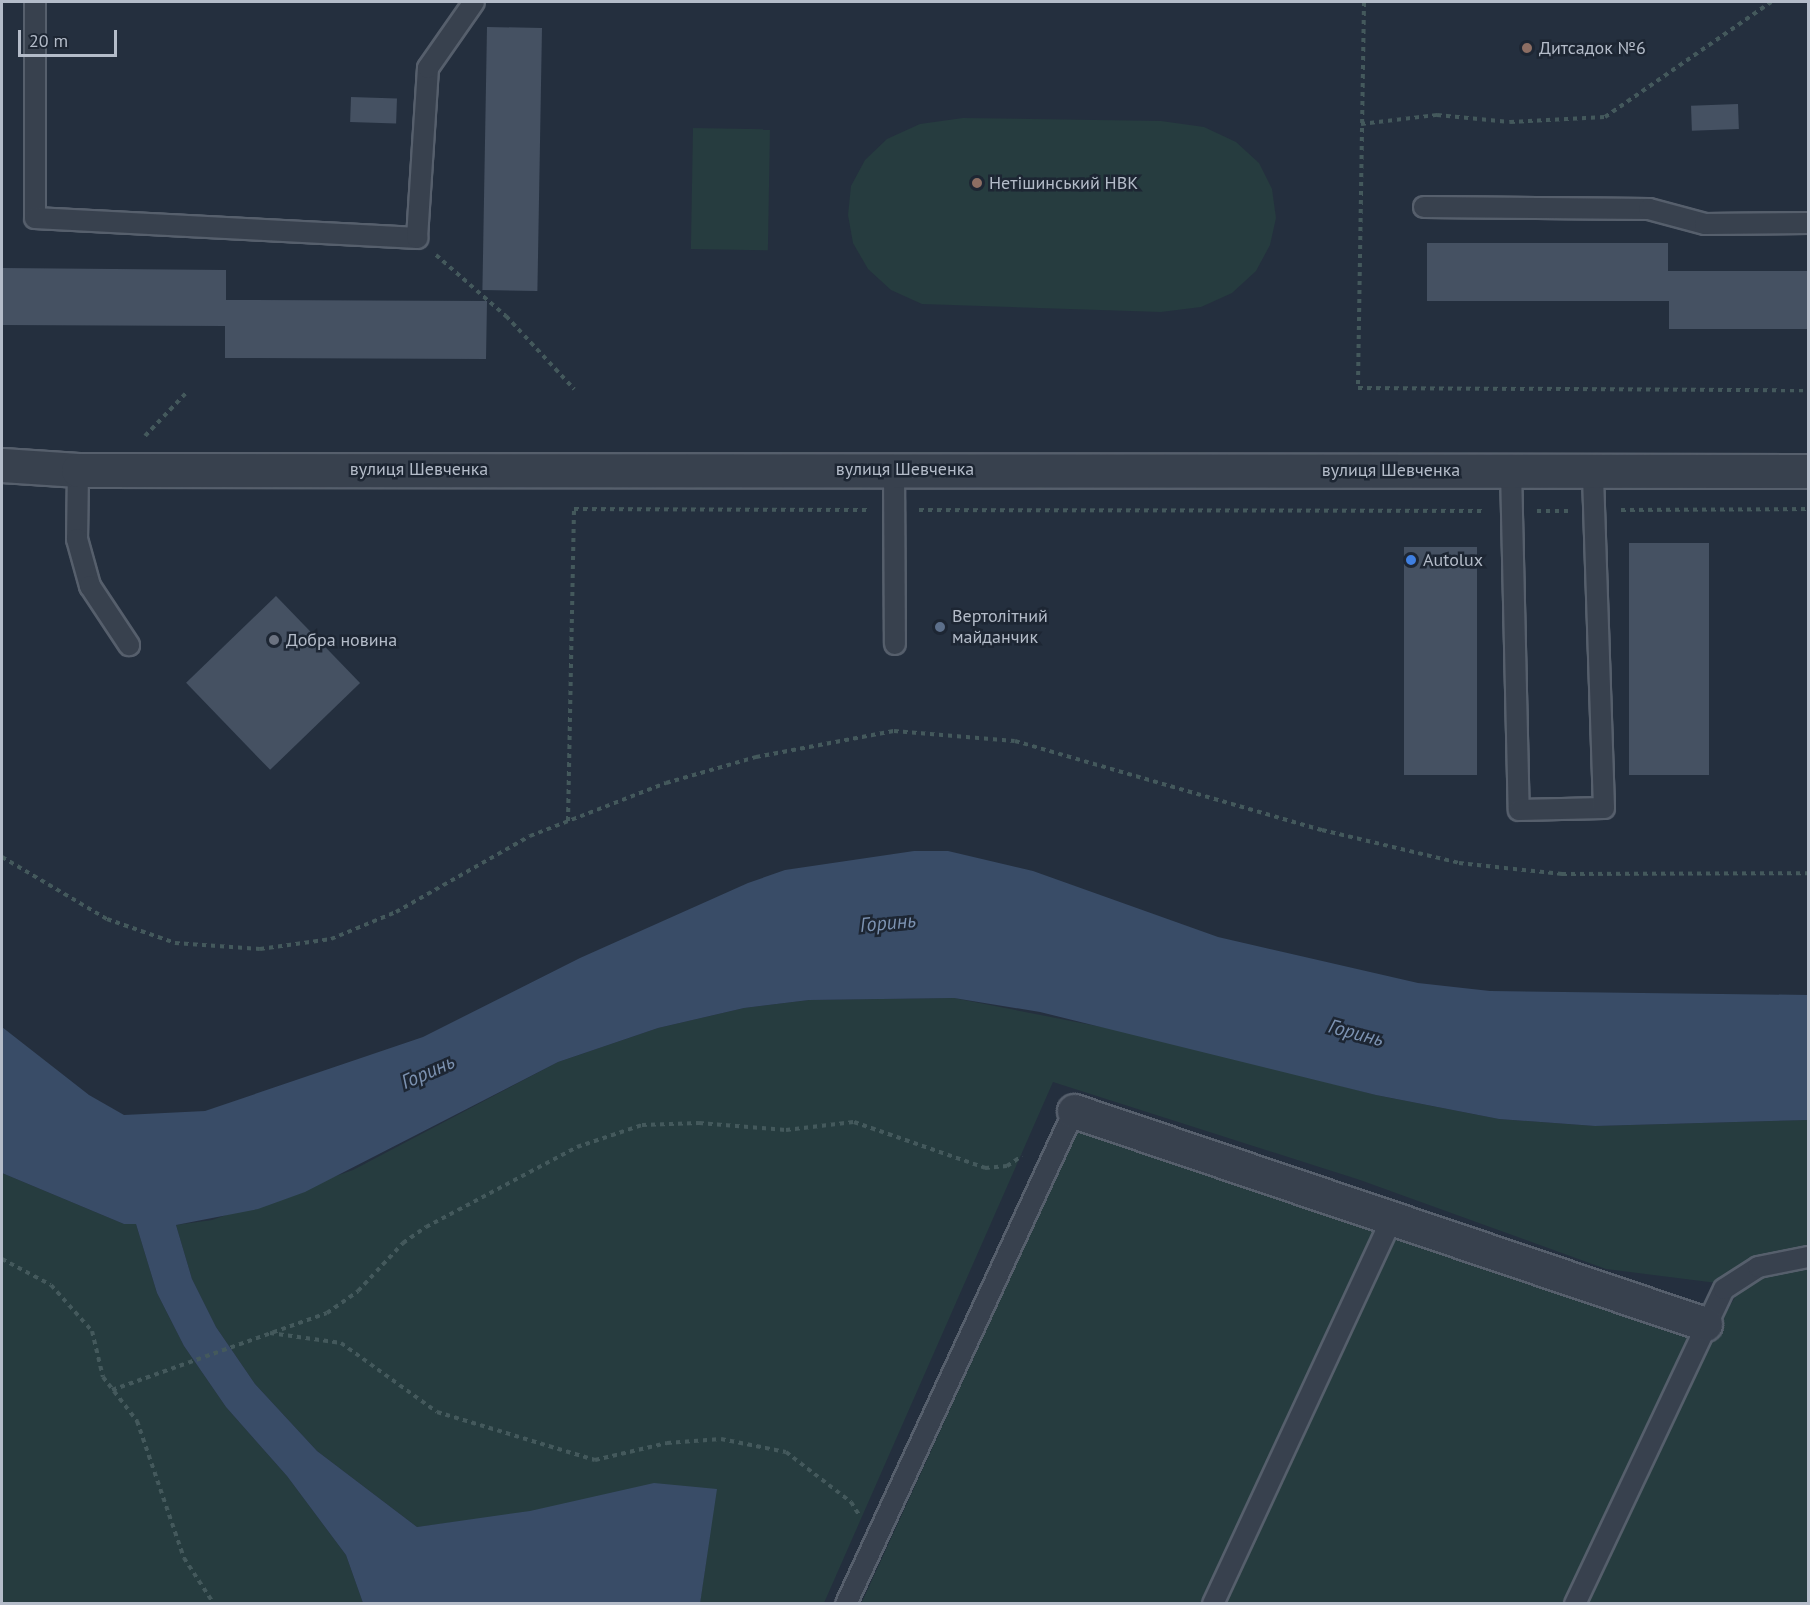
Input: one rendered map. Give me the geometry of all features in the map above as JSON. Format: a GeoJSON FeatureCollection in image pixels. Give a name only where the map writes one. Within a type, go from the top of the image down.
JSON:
{"type":"FeatureCollection","features":[{"type":"Feature","properties":{"kind":"street","name":"вулиця Шевченка"},"geometry":{"type":"LineString","coordinates":[[2,465],[78,470],[1809,471]]}},
{"type":"Feature","properties":{"kind":"street"},"geometry":{"type":"LineString","coordinates":[[1074,1111],[1705,1324]]}},
{"type":"Feature","properties":{"kind":"lane"},"geometry":{"type":"LineString","coordinates":[[35,2],[35,218],[417,238],[428,68],[474,2]]}},
{"type":"Feature","properties":{"kind":"lane"},"geometry":{"type":"LineString","coordinates":[[1424,207],[1649,209],[1705,224],[1809,223]]}},
{"type":"Feature","properties":{"kind":"lane"},"geometry":{"type":"LineString","coordinates":[[894,469],[895,644]]}},
{"type":"Feature","properties":{"kind":"lane"},"geometry":{"type":"LineString","coordinates":[[78,470],[77,539],[90,586],[129,645]]}},
{"type":"Feature","properties":{"kind":"lane"},"geometry":{"type":"LineString","coordinates":[[1511,470],[1519,810],[1604,808],[1593,471]]}},
{"type":"Feature","properties":{"kind":"lane"},"geometry":{"type":"LineString","coordinates":[[846,1604],[1074,1111]]}},
{"type":"Feature","properties":{"kind":"lane"},"geometry":{"type":"LineString","coordinates":[[1213,1604],[1392,1218]]}},
{"type":"Feature","properties":{"kind":"lane"},"geometry":{"type":"LineString","coordinates":[[1575,1604],[1705,1324],[1734,1280],[1773,1262],[1809,1257]]}},
{"type":"Feature","properties":{"kind":"path"},"geometry":{"type":"LineString","coordinates":[[1364,2],[1358,388],[1809,390]]}},
{"type":"Feature","properties":{"kind":"path"},"geometry":{"type":"LineString","coordinates":[[1361,124],[1437,115],[1509,122],[1605,117],[1772,2]]}},
{"type":"Feature","properties":{"kind":"path"},"geometry":{"type":"LineString","coordinates":[[417,238],[506,316],[574,389]]}},
{"type":"Feature","properties":{"kind":"path"},"geometry":{"type":"LineString","coordinates":[[114,469],[188,391]]}},
{"type":"Feature","properties":{"kind":"path"},"geometry":{"type":"LineString","coordinates":[[908,510],[1809,509]]}},
{"type":"Feature","properties":{"kind":"path"},"geometry":{"type":"LineString","coordinates":[[568,821],[574,510],[884,510]]}},
{"type":"Feature","properties":{"kind":"path"},"geometry":{"type":"LineString","coordinates":[[2,857],[107,919],[175,943],[261,949],[332,939],[396,912],[459,874],[568,821],[666,783],[756,757],[873,734],[947,732],[1015,741],[1322,830],[1459,863],[1562,874],[1809,873]]}},
{"type":"Feature","properties":{"kind":"path"},"geometry":{"type":"LineString","coordinates":[[112,1390],[270,1333],[345,1302],[403,1243],[426,1227],[578,1147],[642,1125],[699,1123],[786,1130],[854,1122],[985,1168],[1014,1164],[1028,1148]]}},
{"type":"Feature","properties":{"kind":"path"},"geometry":{"type":"LineString","coordinates":[[2,1259],[51,1285],[92,1331],[103,1377],[137,1421],[184,1557],[214,1604]]}},
{"type":"Feature","properties":{"kind":"path"},"geometry":{"type":"LineString","coordinates":[[270,1333],[341,1343],[437,1412],[595,1460],[667,1443],[721,1439],[786,1452],[851,1502],[868,1531],[871,1551]]}},
{"type":"Feature","properties":{"kind":"green space"},"geometry":{"type":"Polygon","coordinates":[[[963,118],[1161,121],[1204,127],[1236,142],[1259,163],[1272,189],[1276,218],[1270,245],[1256,271],[1232,293],[1201,307],[1161,312],[922,304],[891,290],[868,269],[853,243],[848,215],[851,186],[865,160],[887,139],[920,124],[963,118]]]}},
{"type":"Feature","properties":{"kind":"green space"},"geometry":{"type":"Polygon","coordinates":[[[693,128],[770,129],[768,250],[691,249],[693,128]]]}},
{"type":"Feature","properties":{"kind":"green space"},"geometry":{"type":"Polygon","coordinates":[[[954,998],[1163,1039],[1376,1095],[1499,1119],[1595,1126],[1808,1120],[1808,1247],[1754,1258],[1717,1283],[1606,1269],[1360,1180],[1053,1082],[824,1603],[700,1603],[716,1489],[417,1527],[317,1451],[255,1384],[216,1327],[192,1279],[176,1225],[212,1220],[353,1170],[558,1062],[658,1028],[744,1008],[809,1000],[954,998]]]}},
{"type":"Feature","properties":{"kind":"green space"},"geometry":{"type":"Polygon","coordinates":[[[1081,1123],[1710,1339],[1740,1289],[1762,1276],[1808,1267],[1808,1603],[861,1604],[1081,1123]]]}},
{"type":"Feature","properties":{"kind":"green space"},"geometry":{"type":"Polygon","coordinates":[[[2,1173],[124,1224],[136,1224],[157,1293],[184,1346],[226,1407],[287,1476],[346,1555],[363,1603],[2,1603],[2,1173]]]}},
{"type":"Feature","properties":{"kind":"water","name":"Горинь"},"geometry":{"type":"Polygon","coordinates":[[[914,851],[948,851],[1033,871],[1218,937],[1418,983],[1490,991],[1808,995],[1808,1120],[1595,1126],[1499,1119],[1376,1095],[1040,1012],[954,998],[809,1000],[744,1008],[658,1028],[558,1062],[305,1192],[258,1209],[176,1225],[192,1279],[216,1327],[255,1384],[317,1451],[417,1527],[530,1511],[654,1483],[717,1489],[700,1604],[363,1603],[346,1555],[287,1476],[226,1407],[184,1346],[157,1293],[136,1224],[124,1224],[2,1173],[2,1027],[89,1095],[124,1115],[205,1111],[423,1037],[580,958],[748,883],[785,870],[914,851]]]}},
{"type":"Feature","properties":{"kind":"building"},"geometry":{"type":"Polygon","coordinates":[[[487,27],[542,28],[537,291],[482,290],[487,27]]]}},
{"type":"Feature","properties":{"kind":"building"},"geometry":{"type":"Polygon","coordinates":[[[351,97],[397,99],[396,124],[350,122],[351,97]]]}},
{"type":"Feature","properties":{"kind":"building"},"geometry":{"type":"Polygon","coordinates":[[[1738,104],[1739,129],[1692,131],[1691,106],[1738,104]]]}},
{"type":"Feature","properties":{"kind":"building"},"geometry":{"type":"Polygon","coordinates":[[[1427,243],[1668,243],[1668,271],[1808,271],[1808,329],[1669,329],[1669,301],[1427,301],[1427,243]]]}},
{"type":"Feature","properties":{"kind":"building"},"geometry":{"type":"Polygon","coordinates":[[[2,268],[226,270],[226,300],[487,301],[486,359],[225,358],[225,326],[2,325],[2,268]]]}},
{"type":"Feature","properties":{"kind":"building"},"geometry":{"type":"Polygon","coordinates":[[[1629,543],[1709,543],[1709,775],[1629,775],[1629,543]]]}},
{"type":"Feature","properties":{"kind":"building"},"geometry":{"type":"Polygon","coordinates":[[[1404,547],[1477,547],[1477,775],[1404,775],[1404,547]]]}},
{"type":"Feature","properties":{"kind":"building","name":"Добра новина"},"geometry":{"type":"Polygon","coordinates":[[[276,596],[360,683],[270,770],[186,683],[276,596]]]}},
{"type":"Feature","properties":{"kind":"place","name":"Дитсадок №6"},"geometry":{"type":"Point","coordinates":[1527,48]}},
{"type":"Feature","properties":{"kind":"place","name":"Нетішинський НВК"},"geometry":{"type":"Point","coordinates":[977,183]}},
{"type":"Feature","properties":{"kind":"place","name":"Autolux"},"geometry":{"type":"Point","coordinates":[1411,560]}},
{"type":"Feature","properties":{"kind":"place","name":"Вертолітний майданчик"},"geometry":{"type":"Point","coordinates":[940,627]}},
{"type":"Feature","properties":{"kind":"place","name":"Добра новина"},"geometry":{"type":"Point","coordinates":[274,640]}}]}
